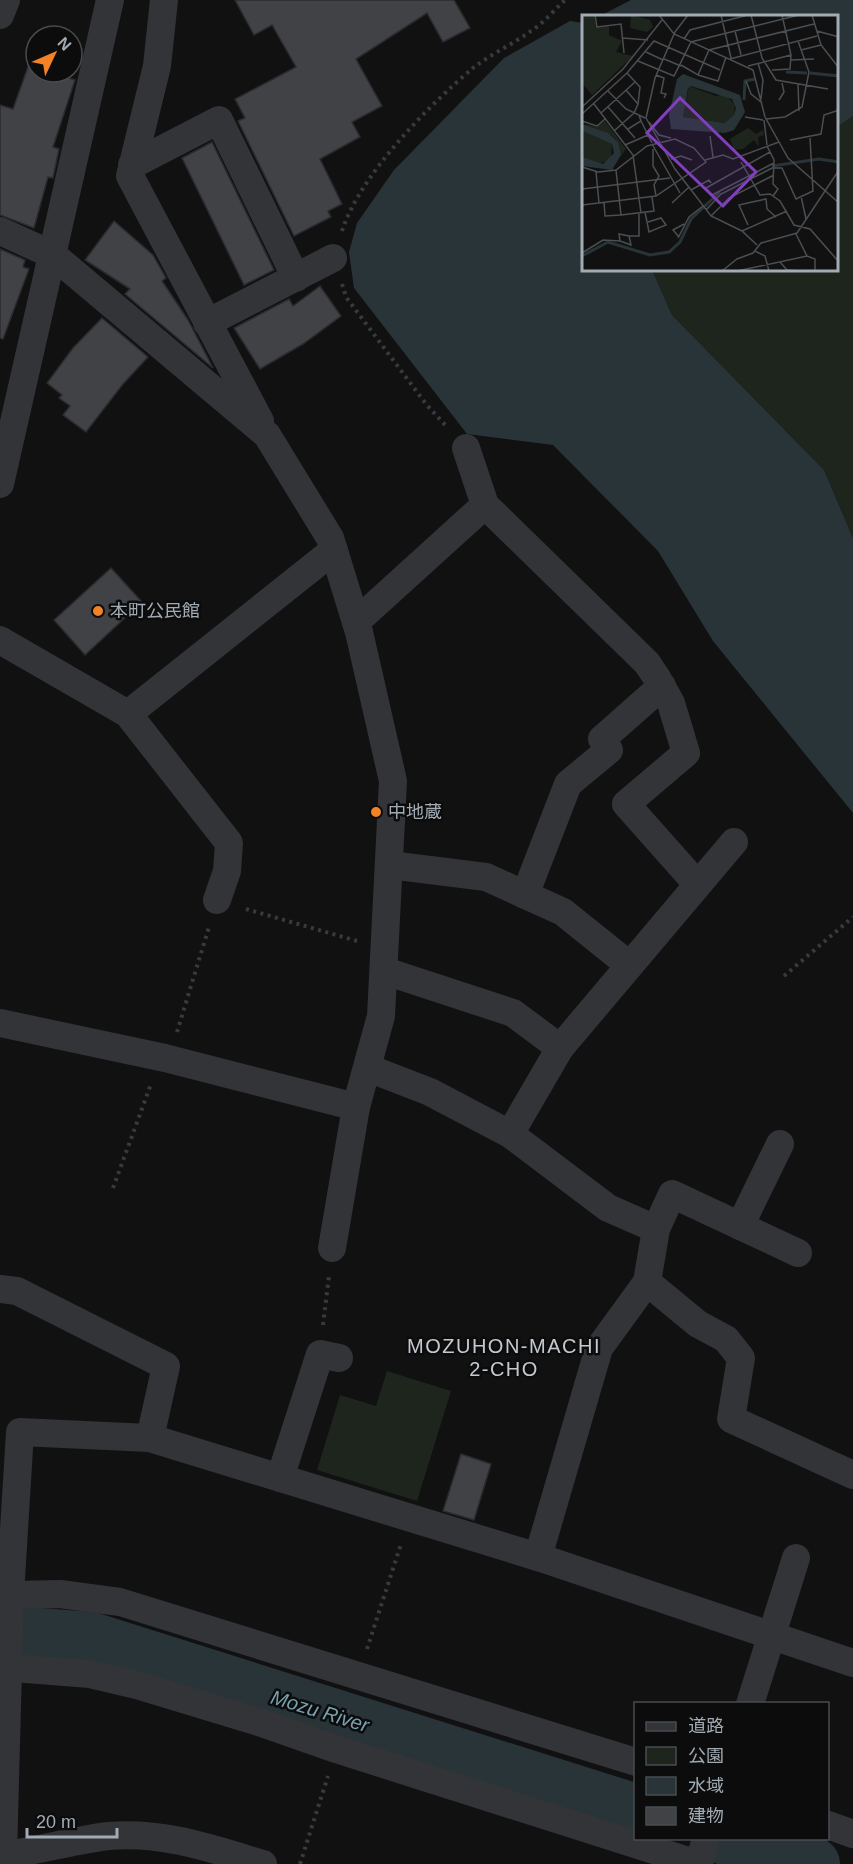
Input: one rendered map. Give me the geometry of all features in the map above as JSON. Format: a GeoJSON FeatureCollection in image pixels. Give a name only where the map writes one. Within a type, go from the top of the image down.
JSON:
{"type":"FeatureCollection","features":[{"type":"Feature","properties":{"kind":"street"},"geometry":{"type":"LineString","coordinates":[[0,15],[6,0]]}},
{"type":"Feature","properties":{"kind":"street"},"geometry":{"type":"LineString","coordinates":[[0,484],[54,255],[110,0]]}},
{"type":"Feature","properties":{"kind":"street"},"geometry":{"type":"LineString","coordinates":[[164,0],[157,66],[130,176],[267,435],[330,538],[356,622],[393,781],[386,960],[381,1016],[356,1107],[332,1248]]}},
{"type":"Feature","properties":{"kind":"street"},"geometry":{"type":"LineString","coordinates":[[132,165],[219,120],[296,278]]}},
{"type":"Feature","properties":{"kind":"street"},"geometry":{"type":"LineString","coordinates":[[0,231],[54,255],[267,435]]}},
{"type":"Feature","properties":{"kind":"street"},"geometry":{"type":"LineString","coordinates":[[207,323],[333,258]]}},
{"type":"Feature","properties":{"kind":"street"},"geometry":{"type":"LineString","coordinates":[[466,448],[485,505],[647,663],[662,686],[680,727],[686,753],[626,804],[697,884]]}},
{"type":"Feature","properties":{"kind":"street"},"geometry":{"type":"LineString","coordinates":[[356,622],[485,505]]}},
{"type":"Feature","properties":{"kind":"street"},"geometry":{"type":"LineString","coordinates":[[128,714],[334,549]]}},
{"type":"Feature","properties":{"kind":"street"},"geometry":{"type":"LineString","coordinates":[[0,640],[128,714],[229,843],[226,871],[217,900]]}},
{"type":"Feature","properties":{"kind":"street"},"geometry":{"type":"LineString","coordinates":[[525,894],[568,784],[609,750],[602,739],[662,686]]}},
{"type":"Feature","properties":{"kind":"street"},"geometry":{"type":"LineString","coordinates":[[510,1134],[560,1048],[734,842]]}},
{"type":"Feature","properties":{"kind":"street"},"geometry":{"type":"LineString","coordinates":[[390,865],[486,877],[563,912],[629,965]]}},
{"type":"Feature","properties":{"kind":"street"},"geometry":{"type":"LineString","coordinates":[[386,960],[513,1012],[560,1048]]}},
{"type":"Feature","properties":{"kind":"street"},"geometry":{"type":"LineString","coordinates":[[0,1023],[165,1058],[356,1107]]}},
{"type":"Feature","properties":{"kind":"street"},"geometry":{"type":"LineString","coordinates":[[368,1068],[430,1092],[510,1134],[608,1208],[656,1229]]}},
{"type":"Feature","properties":{"kind":"street"},"geometry":{"type":"LineString","coordinates":[[740,1226],[780,1144]]}},
{"type":"Feature","properties":{"kind":"street"},"geometry":{"type":"LineString","coordinates":[[538,1557],[599,1348],[648,1282],[656,1229],[672,1194],[798,1252]]}},
{"type":"Feature","properties":{"kind":"street"},"geometry":{"type":"LineString","coordinates":[[648,1282],[698,1324],[726,1339],[741,1358],[731,1419],[853,1475]]}},
{"type":"Feature","properties":{"kind":"street"},"geometry":{"type":"LineString","coordinates":[[0,1289],[17,1291],[166,1366],[150,1438]]}},
{"type":"Feature","properties":{"kind":"street"},"geometry":{"type":"LineString","coordinates":[[280,1478],[330,1356]]}},
{"type":"Feature","properties":{"kind":"street"},"geometry":{"type":"LineString","coordinates":[[263,1864],[185,1840],[112,1836],[58,1843],[1,1855],[6,1661],[20,1432],[150,1438],[538,1557],[853,1664]]}},
{"type":"Feature","properties":{"kind":"street"},"geometry":{"type":"LineString","coordinates":[[751,1702],[796,1558]]}},
{"type":"Feature","properties":{"kind":"street"},"geometry":{"type":"LineString","coordinates":[[10,1601],[60,1594],[120,1602],[357,1680],[634,1761]]}},
{"type":"Feature","properties":{"kind":"street"},"geometry":{"type":"LineString","coordinates":[[6,1661],[90,1674],[137,1685],[262,1723],[338,1742],[634,1833]]}},
{"type":"Feature","properties":{"kind":"street"},"geometry":{"type":"LineString","coordinates":[[829,1825],[853,1834]]}},
{"type":"Feature","properties":{"kind":"street"},"geometry":{"type":"LineString","coordinates":[[656,1840],[701,1854]]}},
{"type":"Feature","properties":{"kind":"path"},"geometry":{"type":"LineString","coordinates":[[466,448],[426,404],[346,297],[333,258],[347,215],[367,182],[417,122],[474,67],[534,30],[565,0]]}},
{"type":"Feature","properties":{"kind":"path"},"geometry":{"type":"LineString","coordinates":[[113,1188],[155,1071],[172,1048],[217,900],[386,960]]}},
{"type":"Feature","properties":{"kind":"path"},"geometry":{"type":"LineString","coordinates":[[784,976],[853,917]]}},
{"type":"Feature","properties":{"kind":"path"},"geometry":{"type":"LineString","coordinates":[[330,1356],[332,1248]]}},
{"type":"Feature","properties":{"kind":"path"},"geometry":{"type":"LineString","coordinates":[[300,1864],[408,1517]]}},
{"type":"Feature","properties":{"kind":"green space"},"geometry":{"type":"Polygon","coordinates":[[[853,116],[853,538],[824,470],[672,315],[653,272],[838,272],[838,126],[853,116]]]}},
{"type":"Feature","properties":{"kind":"green space"},"geometry":{"type":"Polygon","coordinates":[[[387,1371],[451,1391],[417,1501],[317,1470],[340,1395],[376,1406],[387,1371]]]}},
{"type":"Feature","properties":{"kind":"water"},"geometry":{"type":"Polygon","coordinates":[[[631,0],[853,0],[853,116],[838,126],[838,15],[602,15],[631,0]]]}},
{"type":"Feature","properties":{"kind":"water"},"geometry":{"type":"Polygon","coordinates":[[[570,21],[582,23],[582,272],[653,272],[672,315],[824,470],[853,538],[853,813],[713,641],[658,551],[553,445],[467,434],[354,288],[349,252],[357,223],[394,170],[504,58],[570,21]]]}},
{"type":"Feature","properties":{"kind":"building"},"geometry":{"type":"Polygon","coordinates":[[[235,0],[454,0],[470,28],[443,42],[427,13],[356,59],[382,106],[352,122],[360,137],[320,159],[342,204],[328,211],[331,217],[294,236],[238,121],[245,118],[235,99],[296,67],[272,25],[254,35],[235,0]]]}},
{"type":"Feature","properties":{"kind":"building"},"geometry":{"type":"Polygon","coordinates":[[[24,78],[24,84],[74,84],[53,147],[59,149],[53,178],[48,177],[34,228],[0,215],[0,105],[13,109],[24,78]]]}},
{"type":"Feature","properties":{"kind":"building"},"geometry":{"type":"Polygon","coordinates":[[[212,142],[274,270],[244,285],[182,158],[212,142]]]}},
{"type":"Feature","properties":{"kind":"building"},"geometry":{"type":"Polygon","coordinates":[[[114,221],[153,255],[166,278],[162,281],[188,320],[213,368],[125,294],[130,289],[85,260],[114,221]]]}},
{"type":"Feature","properties":{"kind":"building"},"geometry":{"type":"Polygon","coordinates":[[[0,249],[25,260],[23,267],[29,269],[3,339],[0,338],[0,249]]]}},
{"type":"Feature","properties":{"kind":"building"},"geometry":{"type":"Polygon","coordinates":[[[320,286],[341,316],[303,344],[260,369],[234,328],[289,299],[293,306],[320,286]]]}},
{"type":"Feature","properties":{"kind":"building"},"geometry":{"type":"Polygon","coordinates":[[[102,318],[148,357],[123,384],[86,432],[63,415],[70,406],[59,398],[62,395],[47,383],[73,348],[102,318]]]}},
{"type":"Feature","properties":{"kind":"building","name":"本町公民館"},"geometry":{"type":"Polygon","coordinates":[[[111,568],[142,602],[85,655],[54,620],[111,568]]]}},
{"type":"Feature","properties":{"kind":"building"},"geometry":{"type":"Polygon","coordinates":[[[461,1454],[491,1464],[474,1520],[443,1511],[461,1454]]]}},
{"type":"Feature","properties":{"kind":"waterway","name":"Mozu River"},"geometry":{"type":"LineString","coordinates":[[0,1632],[91,1639],[634,1810]]}},
{"type":"Feature","properties":{"kind":"waterway","name":"Mozu River"},"geometry":{"type":"LineString","coordinates":[[732,1840],[813,1864]]}},
{"type":"Feature","properties":{"kind":"place","name":"本町公民館"},"geometry":{"type":"Point","coordinates":[98,611]}},
{"type":"Feature","properties":{"kind":"place","name":"中地蔵"},"geometry":{"type":"Point","coordinates":[376,812]}},
{"type":"Feature","properties":{"kind":"district","name":"MOZUHON-MACHI 2-CHO"},"geometry":{"type":"Point","coordinates":[504,1358]}}]}
